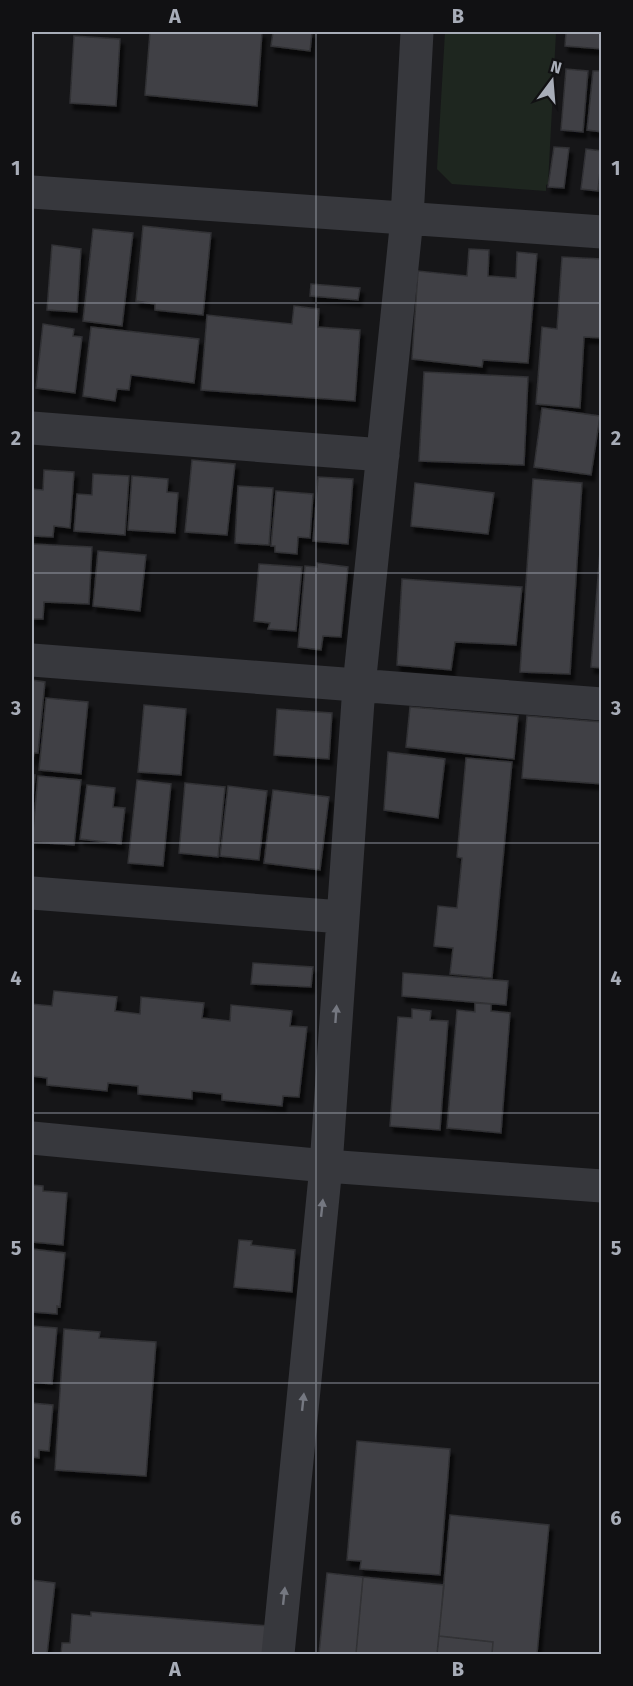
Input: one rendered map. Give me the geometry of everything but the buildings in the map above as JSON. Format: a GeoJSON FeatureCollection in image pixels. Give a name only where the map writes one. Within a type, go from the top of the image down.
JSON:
{"type":"FeatureCollection","features":[{"type":"Feature","properties":{"kind":"street"},"geometry":{"type":"LineString","coordinates":[[278,1654],[326,1166],[359,686],[407,218],[417,32]]}},
{"type":"Feature","properties":{"kind":"street"},"geometry":{"type":"LineString","coordinates":[[32,192],[602,232]]}},
{"type":"Feature","properties":{"kind":"street"},"geometry":{"type":"LineString","coordinates":[[32,428],[383,455]]}},
{"type":"Feature","properties":{"kind":"street"},"geometry":{"type":"LineString","coordinates":[[32,660],[602,704]]}},
{"type":"Feature","properties":{"kind":"street"},"geometry":{"type":"LineString","coordinates":[[32,893],[342,917]]}},
{"type":"Feature","properties":{"kind":"street"},"geometry":{"type":"LineString","coordinates":[[32,1138],[326,1166],[602,1186]]}},
{"type":"Feature","properties":{"kind":"shaded area"},"geometry":{"type":"Polygon","coordinates":[[[445,32],[556,32],[546,191],[452,184],[437,169],[445,32]]]}}]}
